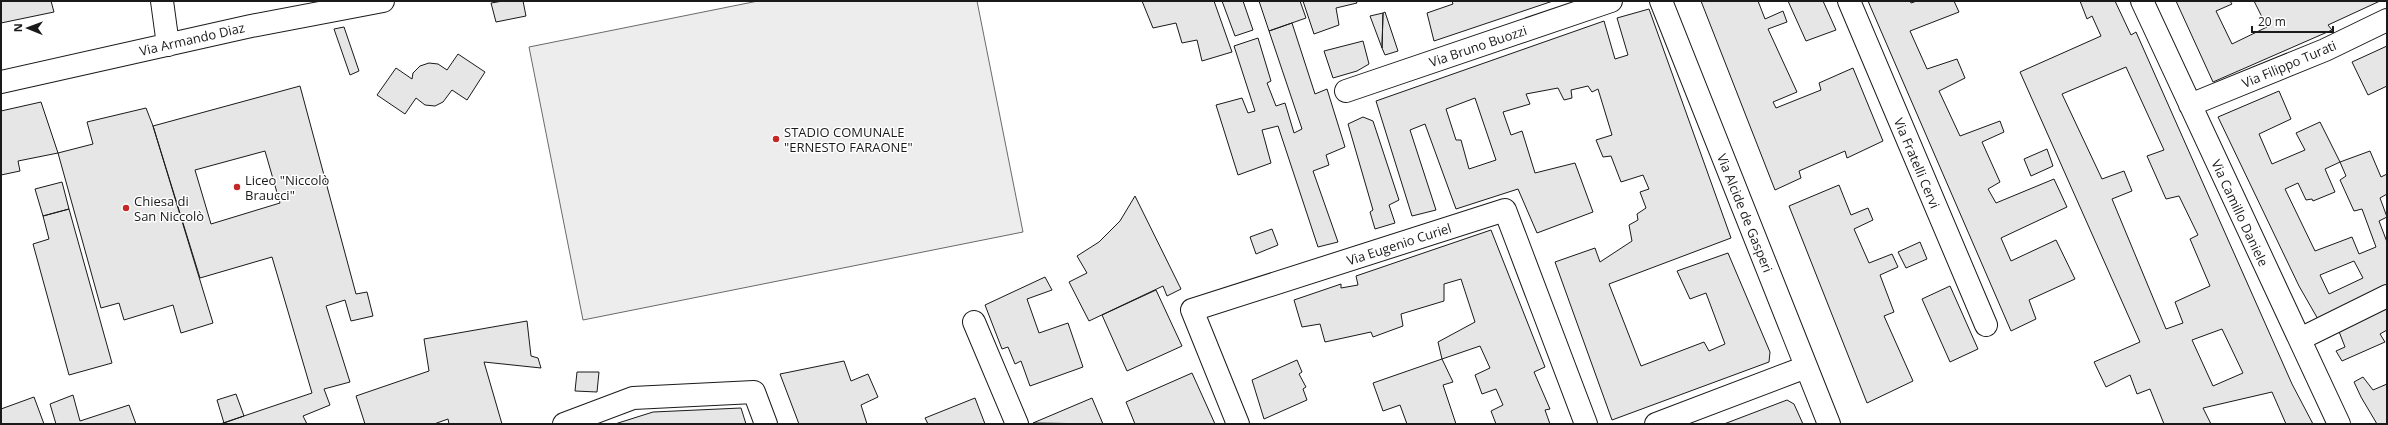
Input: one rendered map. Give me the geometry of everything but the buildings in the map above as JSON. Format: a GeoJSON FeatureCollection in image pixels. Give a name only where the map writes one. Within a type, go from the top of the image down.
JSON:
{"type":"FeatureCollection","features":[{"type":"Feature","properties":{"kind":"street"},"geometry":{"type":"LineString","coordinates":[[162,1],[168,45]]}},
{"type":"Feature","properties":{"kind":"street","name":"Via Armando Diaz"},"geometry":{"type":"LineString","coordinates":[[1,82],[168,45],[383,1]]}},
{"type":"Feature","properties":{"kind":"street","name":"Via Bruno Buozzi"},"geometry":{"type":"LineString","coordinates":[[1346,91],[1611,1]]}},
{"type":"Feature","properties":{"kind":"street","name":"Via Alcide de Gasperi"},"geometry":{"type":"LineString","coordinates":[[1661,1],[1829,424]]}},
{"type":"Feature","properties":{"kind":"street","name":"Via Fratelli Cervi"},"geometry":{"type":"LineString","coordinates":[[1849,1],[1986,325]]}},
{"type":"Feature","properties":{"kind":"street","name":"Via Camillo Daniele"},"geometry":{"type":"LineString","coordinates":[[2142,1],[2339,424]]}},
{"type":"Feature","properties":{"kind":"street","name":"Via Filippo Turati"},"geometry":{"type":"LineString","coordinates":[[2190,105],[2326,50],[2387,20]]}},
{"type":"Feature","properties":{"kind":"street","name":"Via Eugenio Curiel"},"geometry":{"type":"LineString","coordinates":[[1238,424],[1192,310],[1505,210],[1586,424]]}},
{"type":"Feature","properties":{"kind":"street"},"geometry":{"type":"LineString","coordinates":[[2300,339],[2387,296]]}},
{"type":"Feature","properties":{"kind":"street"},"geometry":{"type":"LineString","coordinates":[[974,322],[1017,424]]}},
{"type":"Feature","properties":{"kind":"street"},"geometry":{"type":"LineString","coordinates":[[1656,424],[1806,367]]}},
{"type":"Feature","properties":{"kind":"street"},"geometry":{"type":"LineString","coordinates":[[564,424],[633,398],[754,392],[766,424]]}},
{"type":"Feature","properties":{"kind":"shaded area","name":"STADIO COMUNALE \"ERNESTO FARAONE\""},"geometry":{"type":"Polygon","coordinates":[[[758,1],[977,1],[1023,232],[583,320],[529,47],[758,1]]]}},
{"type":"Feature","properties":{"kind":"place","name":"STADIO COMUNALE \"ERNESTO FARAONE\""},"geometry":{"type":"Point","coordinates":[776,139]}},
{"type":"Feature","properties":{"kind":"place","name":"Liceo \"Niccolò Braucci\""},"geometry":{"type":"Point","coordinates":[237,187]}},
{"type":"Feature","properties":{"kind":"place","name":"Chiesa di San Niccolò"},"geometry":{"type":"Point","coordinates":[126,208]}}]}
